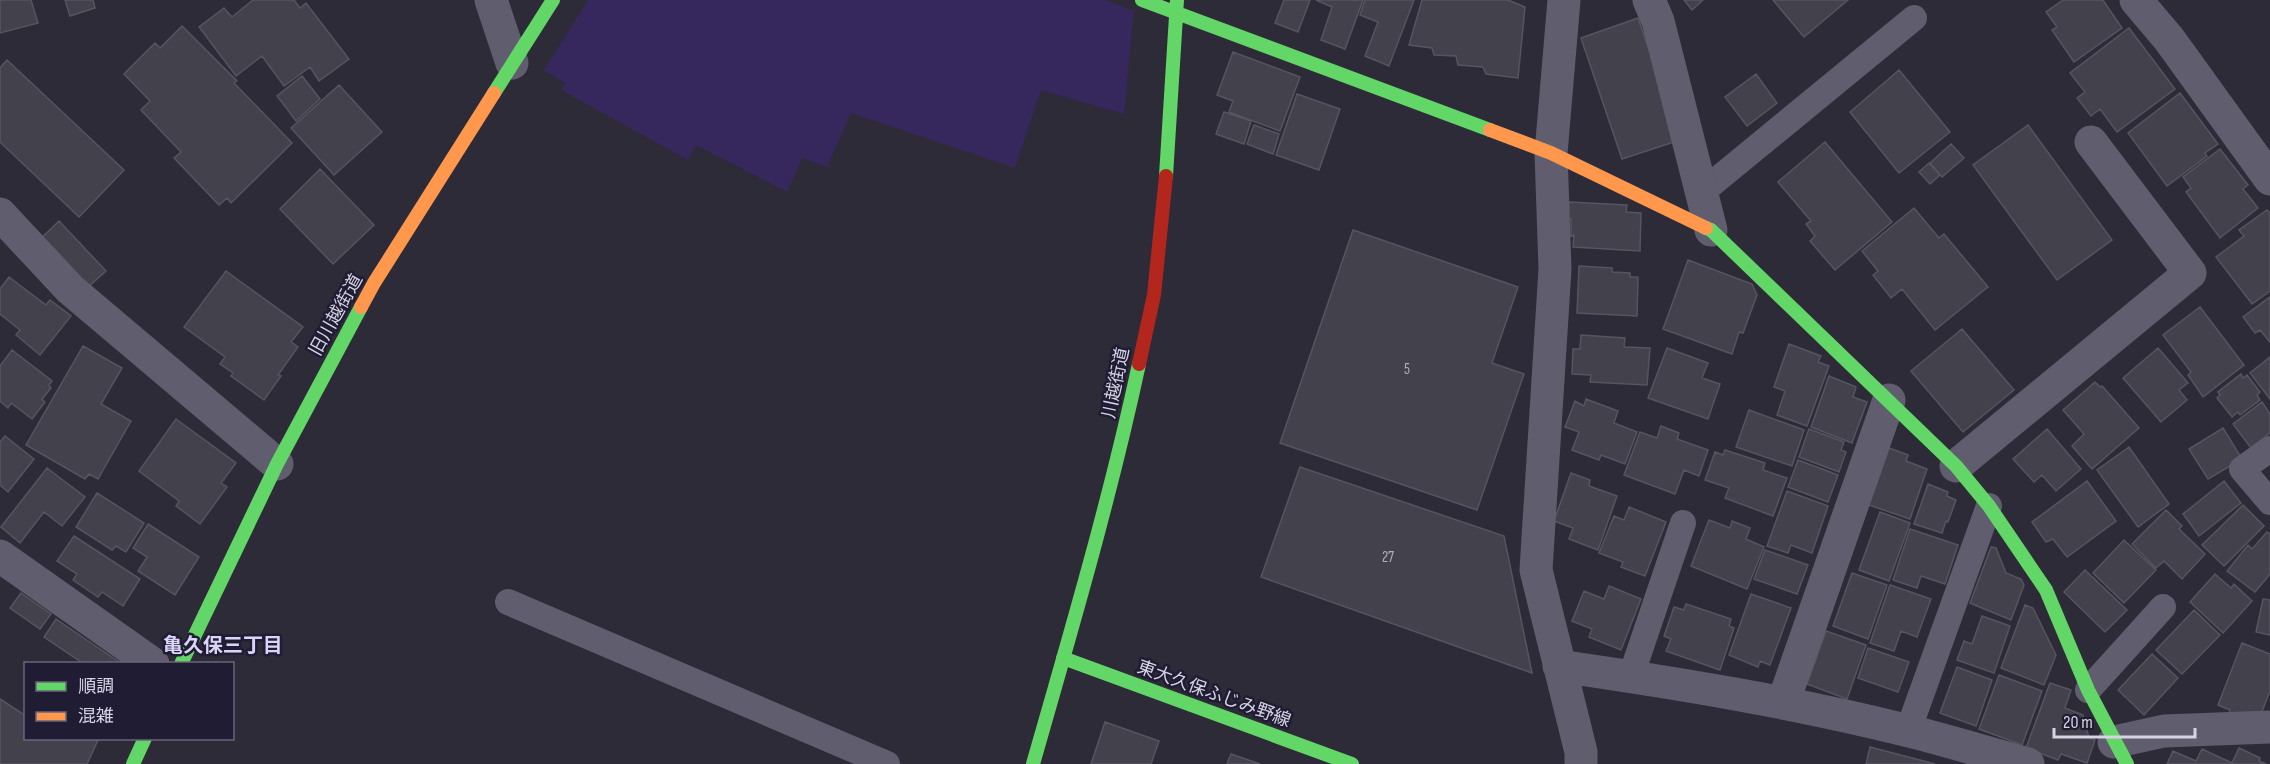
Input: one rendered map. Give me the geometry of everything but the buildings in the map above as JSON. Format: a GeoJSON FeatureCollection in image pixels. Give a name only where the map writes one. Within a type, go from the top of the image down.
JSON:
{"type":"FeatureCollection","features":[{"type":"Feature","properties":{"kind":"main road","name":"旧川越街道"},"geometry":{"type":"LineString","coordinates":[[181,662],[277,464],[374,283],[553,0]]}},
{"type":"Feature","properties":{"kind":"main road"},"geometry":{"type":"LineString","coordinates":[[1142,0],[1177,6],[1551,153],[1711,230],[1956,466],[1989,506],[2046,590],[2088,690],[2120,753]]}},
{"type":"Feature","properties":{"kind":"main road","name":"川越街道"},"geometry":{"type":"LineString","coordinates":[[1033,764],[1123,439],[1154,295],[1166,174],[1177,6]]}},
{"type":"Feature","properties":{"kind":"main road","name":"東大久保ふじみ野線"},"geometry":{"type":"LineString","coordinates":[[1063,658],[1352,764]]}},
{"type":"Feature","properties":{"kind":"main road"},"geometry":{"type":"LineString","coordinates":[[133,764],[144,740]]}},
{"type":"Feature","properties":{"kind":"street"},"geometry":{"type":"LineString","coordinates":[[491,0],[512,63]]}},
{"type":"Feature","properties":{"kind":"street"},"geometry":{"type":"LineString","coordinates":[[1564,0],[1551,153],[1555,269],[1536,570],[1581,752],[1581,764]]}},
{"type":"Feature","properties":{"kind":"street"},"geometry":{"type":"LineString","coordinates":[[1649,0],[1658,21],[1711,230]]}},
{"type":"Feature","properties":{"kind":"street"},"geometry":{"type":"LineString","coordinates":[[2136,0],[2169,39],[2270,179]]}},
{"type":"Feature","properties":{"kind":"street"},"geometry":{"type":"LineString","coordinates":[[1956,466],[2190,273],[2091,142]]}},
{"type":"Feature","properties":{"kind":"street"},"geometry":{"type":"LineString","coordinates":[[0,214],[70,289],[277,464]]}},
{"type":"Feature","properties":{"kind":"street"},"geometry":{"type":"LineString","coordinates":[[1782,703],[1889,400]]}},
{"type":"Feature","properties":{"kind":"street"},"geometry":{"type":"LineString","coordinates":[[0,556],[152,662]]}},
{"type":"Feature","properties":{"kind":"street"},"geometry":{"type":"LineString","coordinates":[[1559,666],[1631,676],[1782,703],[1908,731],[2028,764]]}},
{"type":"Feature","properties":{"kind":"street"},"geometry":{"type":"LineString","coordinates":[[2120,753],[2164,731],[2270,727]]}},
{"type":"Feature","properties":{"kind":"lane"},"geometry":{"type":"LineString","coordinates":[[1702,192],[1914,18]]}},
{"type":"Feature","properties":{"kind":"lane"},"geometry":{"type":"LineString","coordinates":[[2270,449],[2242,469],[2270,502]]}},
{"type":"Feature","properties":{"kind":"lane"},"geometry":{"type":"LineString","coordinates":[[1908,731],[1989,506]]}},
{"type":"Feature","properties":{"kind":"lane"},"geometry":{"type":"LineString","coordinates":[[1631,676],[1683,523]]}},
{"type":"Feature","properties":{"kind":"lane"},"geometry":{"type":"LineString","coordinates":[[508,602],[886,764]]}},
{"type":"Feature","properties":{"kind":"lane"},"geometry":{"type":"LineString","coordinates":[[2088,690],[2163,607]]}},
{"type":"Feature","properties":{"kind":"shaded area"},"geometry":{"type":"Polygon","coordinates":[[[588,0],[1105,0],[1134,11],[1124,114],[1041,90],[1015,168],[851,113],[827,167],[802,158],[787,192],[696,145],[688,160],[561,90],[565,83],[544,70],[588,0]]]}},
{"type":"Feature","properties":{"kind":"traffic: fast"},"geometry":{"type":"LineString","coordinates":[[494,93],[553,0]]}},
{"type":"Feature","properties":{"kind":"traffic: fast"},"geometry":{"type":"LineString","coordinates":[[1142,0],[1490,130]]}},
{"type":"Feature","properties":{"kind":"traffic: fast"},"geometry":{"type":"LineString","coordinates":[[1166,176],[1177,0]]}},
{"type":"Feature","properties":{"kind":"traffic: fast"},"geometry":{"type":"LineString","coordinates":[[1706,228],[1711,230],[1956,466],[1989,506],[2046,590],[2088,690],[2127,764]]}},
{"type":"Feature","properties":{"kind":"traffic: fast"},"geometry":{"type":"LineString","coordinates":[[182,662],[277,464],[361,307]]}},
{"type":"Feature","properties":{"kind":"traffic: fast"},"geometry":{"type":"LineString","coordinates":[[1033,764],[1103,515],[1139,364]]}},
{"type":"Feature","properties":{"kind":"traffic: fast"},"geometry":{"type":"LineString","coordinates":[[1063,658],[1352,764]]}},
{"type":"Feature","properties":{"kind":"traffic: fast"},"geometry":{"type":"LineString","coordinates":[[133,764],[144,740]]}},
{"type":"Feature","properties":{"kind":"traffic: slow"},"geometry":{"type":"LineString","coordinates":[[361,307],[494,93]]}},
{"type":"Feature","properties":{"kind":"traffic: slow"},"geometry":{"type":"LineString","coordinates":[[1490,130],[1551,153],[1706,228]]}},
{"type":"Feature","properties":{"kind":"traffic: jam"},"geometry":{"type":"LineString","coordinates":[[1139,364],[1154,295],[1166,176]]}},
{"type":"Feature","properties":{"kind":"district","name":"亀久保三丁目"},"geometry":{"type":"Point","coordinates":[223,646]}}]}
